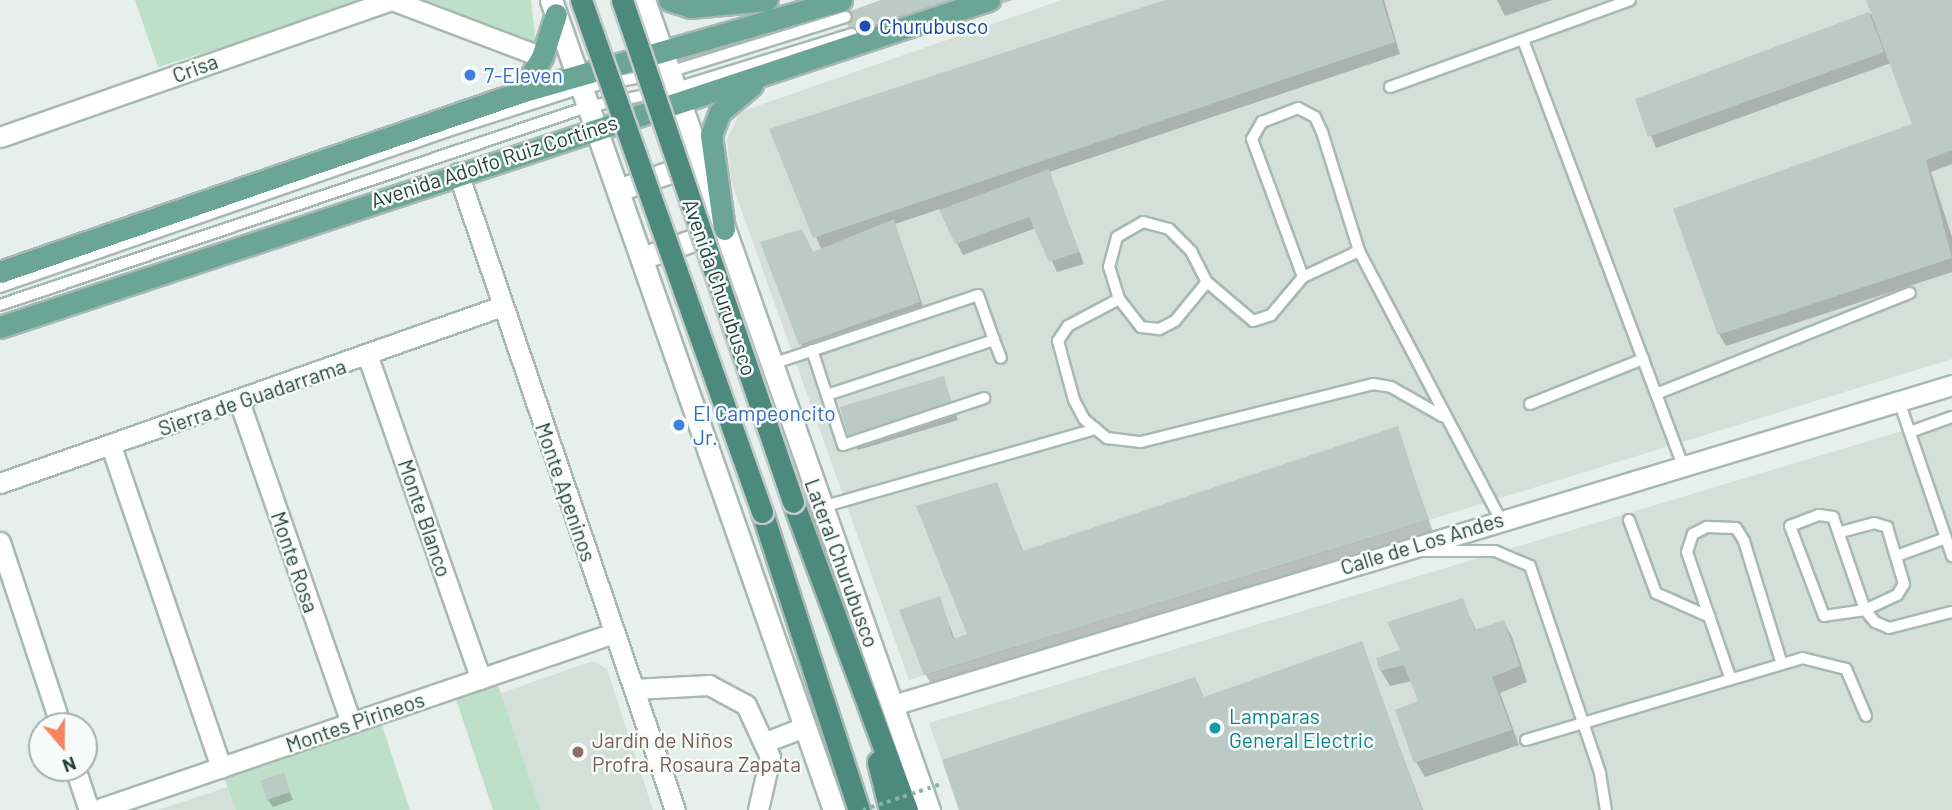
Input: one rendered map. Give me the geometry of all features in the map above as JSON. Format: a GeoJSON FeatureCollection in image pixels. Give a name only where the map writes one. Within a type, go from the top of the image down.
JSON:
{"type":"FeatureCollection","features":[{"type":"Feature","properties":{"kind":"highway","name":"Avenida Churubusco"},"geometry":{"type":"LineString","coordinates":[[581,0],[762,512],[861,810]]}},
{"type":"Feature","properties":{"kind":"highway","name":"Avenida Churubusco"},"geometry":{"type":"LineString","coordinates":[[622,0],[793,502],[907,810]]}},
{"type":"Feature","properties":{"kind":"highway"},"geometry":{"type":"LineString","coordinates":[[880,739],[879,774],[890,810]]}},
{"type":"Feature","properties":{"kind":"main road"},"geometry":{"type":"LineString","coordinates":[[669,0],[690,7],[767,0]]}},
{"type":"Feature","properties":{"kind":"main road","name":"Avenida Adolfo Ruiz Cortínes"},"geometry":{"type":"LineString","coordinates":[[0,327],[595,127],[675,87],[768,75],[989,0]]}},
{"type":"Feature","properties":{"kind":"main road"},"geometry":{"type":"LineString","coordinates":[[521,92],[542,57],[554,7]]}},
{"type":"Feature","properties":{"kind":"main road"},"geometry":{"type":"LineString","coordinates":[[0,272],[521,92],[582,90],[662,51],[843,9]]}},
{"type":"Feature","properties":{"kind":"main road"},"geometry":{"type":"LineString","coordinates":[[724,229],[711,135],[732,97],[768,75]]}},
{"type":"Feature","properties":{"kind":"street","name":"Crisa"},"geometry":{"type":"LineString","coordinates":[[0,137],[392,0],[542,57]]}},
{"type":"Feature","properties":{"kind":"street","name":"Lateral Churubusco"},"geometry":{"type":"LineString","coordinates":[[644,0],[929,810]]}},
{"type":"Feature","properties":{"kind":"street"},"geometry":{"type":"LineString","coordinates":[[554,7],[834,810]]}},
{"type":"Feature","properties":{"kind":"street"},"geometry":{"type":"LineString","coordinates":[[618,190],[701,162]]}},
{"type":"Feature","properties":{"kind":"street","name":"Monte Apeninos"},"geometry":{"type":"LineString","coordinates":[[458,173],[675,810]]}},
{"type":"Feature","properties":{"kind":"street"},"geometry":{"type":"LineString","coordinates":[[642,258],[724,229]]}},
{"type":"Feature","properties":{"kind":"street","name":"Sierra de Guadarrama"},"geometry":{"type":"LineString","coordinates":[[0,483],[368,357],[502,306]]}},
{"type":"Feature","properties":{"kind":"street","name":"Monte Blanco"},"geometry":{"type":"LineString","coordinates":[[368,357],[481,679]]}},
{"type":"Feature","properties":{"kind":"street","name":"Calle de Los Andes"},"geometry":{"type":"LineString","coordinates":[[893,705],[1682,463],[1952,385]]}},
{"type":"Feature","properties":{"kind":"street","name":"Monte Rosa"},"geometry":{"type":"LineString","coordinates":[[239,401],[351,723]]}},
{"type":"Feature","properties":{"kind":"street"},"geometry":{"type":"LineString","coordinates":[[111,446],[221,768]]}},
{"type":"Feature","properties":{"kind":"street"},"geometry":{"type":"LineString","coordinates":[[0,542],[56,712]]}},
{"type":"Feature","properties":{"kind":"street","name":"Montes Pirineos"},"geometry":{"type":"LineString","coordinates":[[96,810],[614,634]]}},
{"type":"Feature","properties":{"kind":"street"},"geometry":{"type":"LineString","coordinates":[[634,689],[709,685],[746,705],[768,741],[770,772],[758,810]]}},
{"type":"Feature","properties":{"kind":"street"},"geometry":{"type":"LineString","coordinates":[[768,741],[805,727]]}},
{"type":"Feature","properties":{"kind":"street"},"geometry":{"type":"LineString","coordinates":[[80,782],[89,810]]}},
{"type":"Feature","properties":{"kind":"lane"},"geometry":{"type":"LineString","coordinates":[[1390,87],[1630,0]]}},
{"type":"Feature","properties":{"kind":"lane"},"geometry":{"type":"LineString","coordinates":[[0,288],[582,90],[675,87],[843,9]]}},
{"type":"Feature","properties":{"kind":"lane"},"geometry":{"type":"LineString","coordinates":[[0,305],[582,90],[675,87],[852,34]]}},
{"type":"Feature","properties":{"kind":"lane"},"geometry":{"type":"LineString","coordinates":[[1523,40],[1682,463]]}},
{"type":"Feature","properties":{"kind":"lane"},"geometry":{"type":"LineString","coordinates":[[1303,277],[1252,151],[1254,130],[1278,113],[1298,108],[1315,117],[1359,251],[1443,416],[1500,518]]}},
{"type":"Feature","properties":{"kind":"lane"},"geometry":{"type":"LineString","coordinates":[[1207,282],[1184,313],[1159,329],[1141,327],[1119,299],[1110,256],[1126,228],[1143,222],[1155,222],[1183,239],[1207,282],[1244,316],[1259,321],[1303,277],[1359,251]]}},
{"type":"Feature","properties":{"kind":"lane"},"geometry":{"type":"LineString","coordinates":[[1656,394],[1910,293]]}},
{"type":"Feature","properties":{"kind":"lane"},"geometry":{"type":"LineString","coordinates":[[772,365],[978,295],[1001,358]]}},
{"type":"Feature","properties":{"kind":"lane"},"geometry":{"type":"LineString","coordinates":[[1119,299],[1068,326],[1058,341],[1074,400],[1096,429],[1107,438],[1141,442],[1373,384],[1391,387],[1443,416]]}},
{"type":"Feature","properties":{"kind":"lane"},"geometry":{"type":"LineString","coordinates":[[827,395],[994,340]]}},
{"type":"Feature","properties":{"kind":"lane"},"geometry":{"type":"LineString","coordinates":[[812,350],[843,445],[984,398]]}},
{"type":"Feature","properties":{"kind":"lane"},"geometry":{"type":"LineString","coordinates":[[1530,404],[1643,359]]}},
{"type":"Feature","properties":{"kind":"lane"},"geometry":{"type":"LineString","coordinates":[[1899,401],[1952,556]]}},
{"type":"Feature","properties":{"kind":"lane"},"geometry":{"type":"LineString","coordinates":[[1910,432],[1952,417]]}},
{"type":"Feature","properties":{"kind":"lane"},"geometry":{"type":"LineString","coordinates":[[822,508],[1096,429]]}},
{"type":"Feature","properties":{"kind":"lane"},"geometry":{"type":"LineString","coordinates":[[1841,532],[1882,524],[1899,555],[1900,591],[1865,610],[1832,617],[1818,611],[1790,526],[1828,515],[1841,532],[1865,610],[1889,628],[1952,612]]}},
{"type":"Feature","properties":{"kind":"lane"},"geometry":{"type":"LineString","coordinates":[[1629,520],[1656,593],[1710,617]]}},
{"type":"Feature","properties":{"kind":"lane"},"geometry":{"type":"LineString","coordinates":[[1730,677],[1687,552],[1693,534],[1723,524],[1736,528],[1744,541],[1781,661]]}},
{"type":"Feature","properties":{"kind":"lane"},"geometry":{"type":"LineString","coordinates":[[1899,555],[1946,538]]}},
{"type":"Feature","properties":{"kind":"lane"},"geometry":{"type":"LineString","coordinates":[[1404,549],[1496,551],[1530,566],[1582,720],[1606,810]]}},
{"type":"Feature","properties":{"kind":"lane"},"geometry":{"type":"LineString","coordinates":[[1526,740],[1582,720],[1781,661],[1819,658],[1846,668],[1866,716]]}},
{"type":"Feature","properties":{"kind":"path"},"geometry":{"type":"LineString","coordinates":[[861,810],[941,784]]}},
{"type":"Feature","properties":{"kind":"shaded area"},"geometry":{"type":"Polygon","coordinates":[[[1062,0],[1952,0],[1952,359],[909,680],[731,181],[727,140],[740,112],[1062,0]]]}},
{"type":"Feature","properties":{"kind":"shaded area"},"geometry":{"type":"Polygon","coordinates":[[[1952,416],[1952,810],[959,810],[929,723],[1952,416]]]}},
{"type":"Feature","properties":{"kind":"shaded area","name":"Jardín de Niños Profra. Rosaura Zapata"},"geometry":{"type":"Polygon","coordinates":[[[593,661],[607,669],[653,810],[541,810],[501,693],[593,661]]]}},
{"type":"Feature","properties":{"kind":"shaded area"},"geometry":{"type":"Polygon","coordinates":[[[227,787],[236,810],[158,810],[227,787]]]}},
{"type":"Feature","properties":{"kind":"green space"},"geometry":{"type":"Polygon","coordinates":[[[135,0],[377,0],[158,67],[135,0]]]}},
{"type":"Feature","properties":{"kind":"green space"},"geometry":{"type":"Polygon","coordinates":[[[424,0],[531,0],[536,44],[424,0]]]}},
{"type":"Feature","properties":{"kind":"green space"},"geometry":{"type":"Polygon","coordinates":[[[498,685],[541,810],[493,810],[456,699],[498,685]]]}},
{"type":"Feature","properties":{"kind":"green space"},"geometry":{"type":"Polygon","coordinates":[[[382,725],[410,810],[236,810],[224,778],[382,725]]]}},
{"type":"Feature","properties":{"kind":"building","name":"Churubusco"},"geometry":{"type":"Polygon","coordinates":[[[881,0],[957,0],[852,36],[844,13],[881,0]]]}},
{"type":"Feature","properties":{"kind":"building"},"geometry":{"type":"Polygon","coordinates":[[[1165,0],[1382,0],[1395,42],[813,238],[769,129],[1165,0]]]}},
{"type":"Feature","properties":{"kind":"building"},"geometry":{"type":"Polygon","coordinates":[[[1866,0],[1952,0],[1952,150],[1926,160],[1952,258],[1718,335],[1673,209],[1912,124],[1866,0]]]}},
{"type":"Feature","properties":{"kind":"building"},"geometry":{"type":"Polygon","coordinates":[[[1869,12],[1884,52],[1648,137],[1635,99],[1869,12]]]}},
{"type":"Feature","properties":{"kind":"building"},"geometry":{"type":"Polygon","coordinates":[[[1049,169],[1079,252],[1049,262],[1029,217],[955,244],[939,210],[1049,169]]]}},
{"type":"Feature","properties":{"kind":"building"},"geometry":{"type":"Polygon","coordinates":[[[894,219],[920,302],[799,345],[760,242],[802,229],[813,252],[894,219]]]}},
{"type":"Feature","properties":{"kind":"building"},"geometry":{"type":"Polygon","coordinates":[[[944,376],[953,409],[849,439],[840,407],[944,376]]]}},
{"type":"Feature","properties":{"kind":"building"},"geometry":{"type":"Polygon","coordinates":[[[1398,426],[1428,520],[924,675],[899,610],[940,596],[953,639],[967,634],[916,506],[997,482],[1023,551],[1398,426]]]}},
{"type":"Feature","properties":{"kind":"building"},"geometry":{"type":"Polygon","coordinates":[[[1463,598],[1475,630],[1504,620],[1520,666],[1492,677],[1512,730],[1414,763],[1395,710],[1418,701],[1404,665],[1380,671],[1376,658],[1400,650],[1387,622],[1463,598]]]}},
{"type":"Feature","properties":{"kind":"building","name":"Lamparas General Electric"},"geometry":{"type":"Polygon","coordinates":[[[1362,641],[1422,810],[959,810],[942,760],[1195,677],[1204,697],[1362,641]]]}},
{"type":"Feature","properties":{"kind":"building"},"geometry":{"type":"Polygon","coordinates":[[[284,772],[290,792],[267,800],[260,781],[284,772]]]}},
{"type":"Feature","properties":{"kind":"place","name":"Churubusco"},"geometry":{"type":"Point","coordinates":[865,26]}},
{"type":"Feature","properties":{"kind":"place","name":"7-Eleven"},"geometry":{"type":"Point","coordinates":[470,75]}},
{"type":"Feature","properties":{"kind":"place","name":"El Campeoncito Jr."},"geometry":{"type":"Point","coordinates":[679,425]}},
{"type":"Feature","properties":{"kind":"place","name":"Lamparas General Electric"},"geometry":{"type":"Point","coordinates":[1215,728]}},
{"type":"Feature","properties":{"kind":"place","name":"Jardín de Niños Profra. Rosaura Zapata"},"geometry":{"type":"Point","coordinates":[578,752]}}]}
